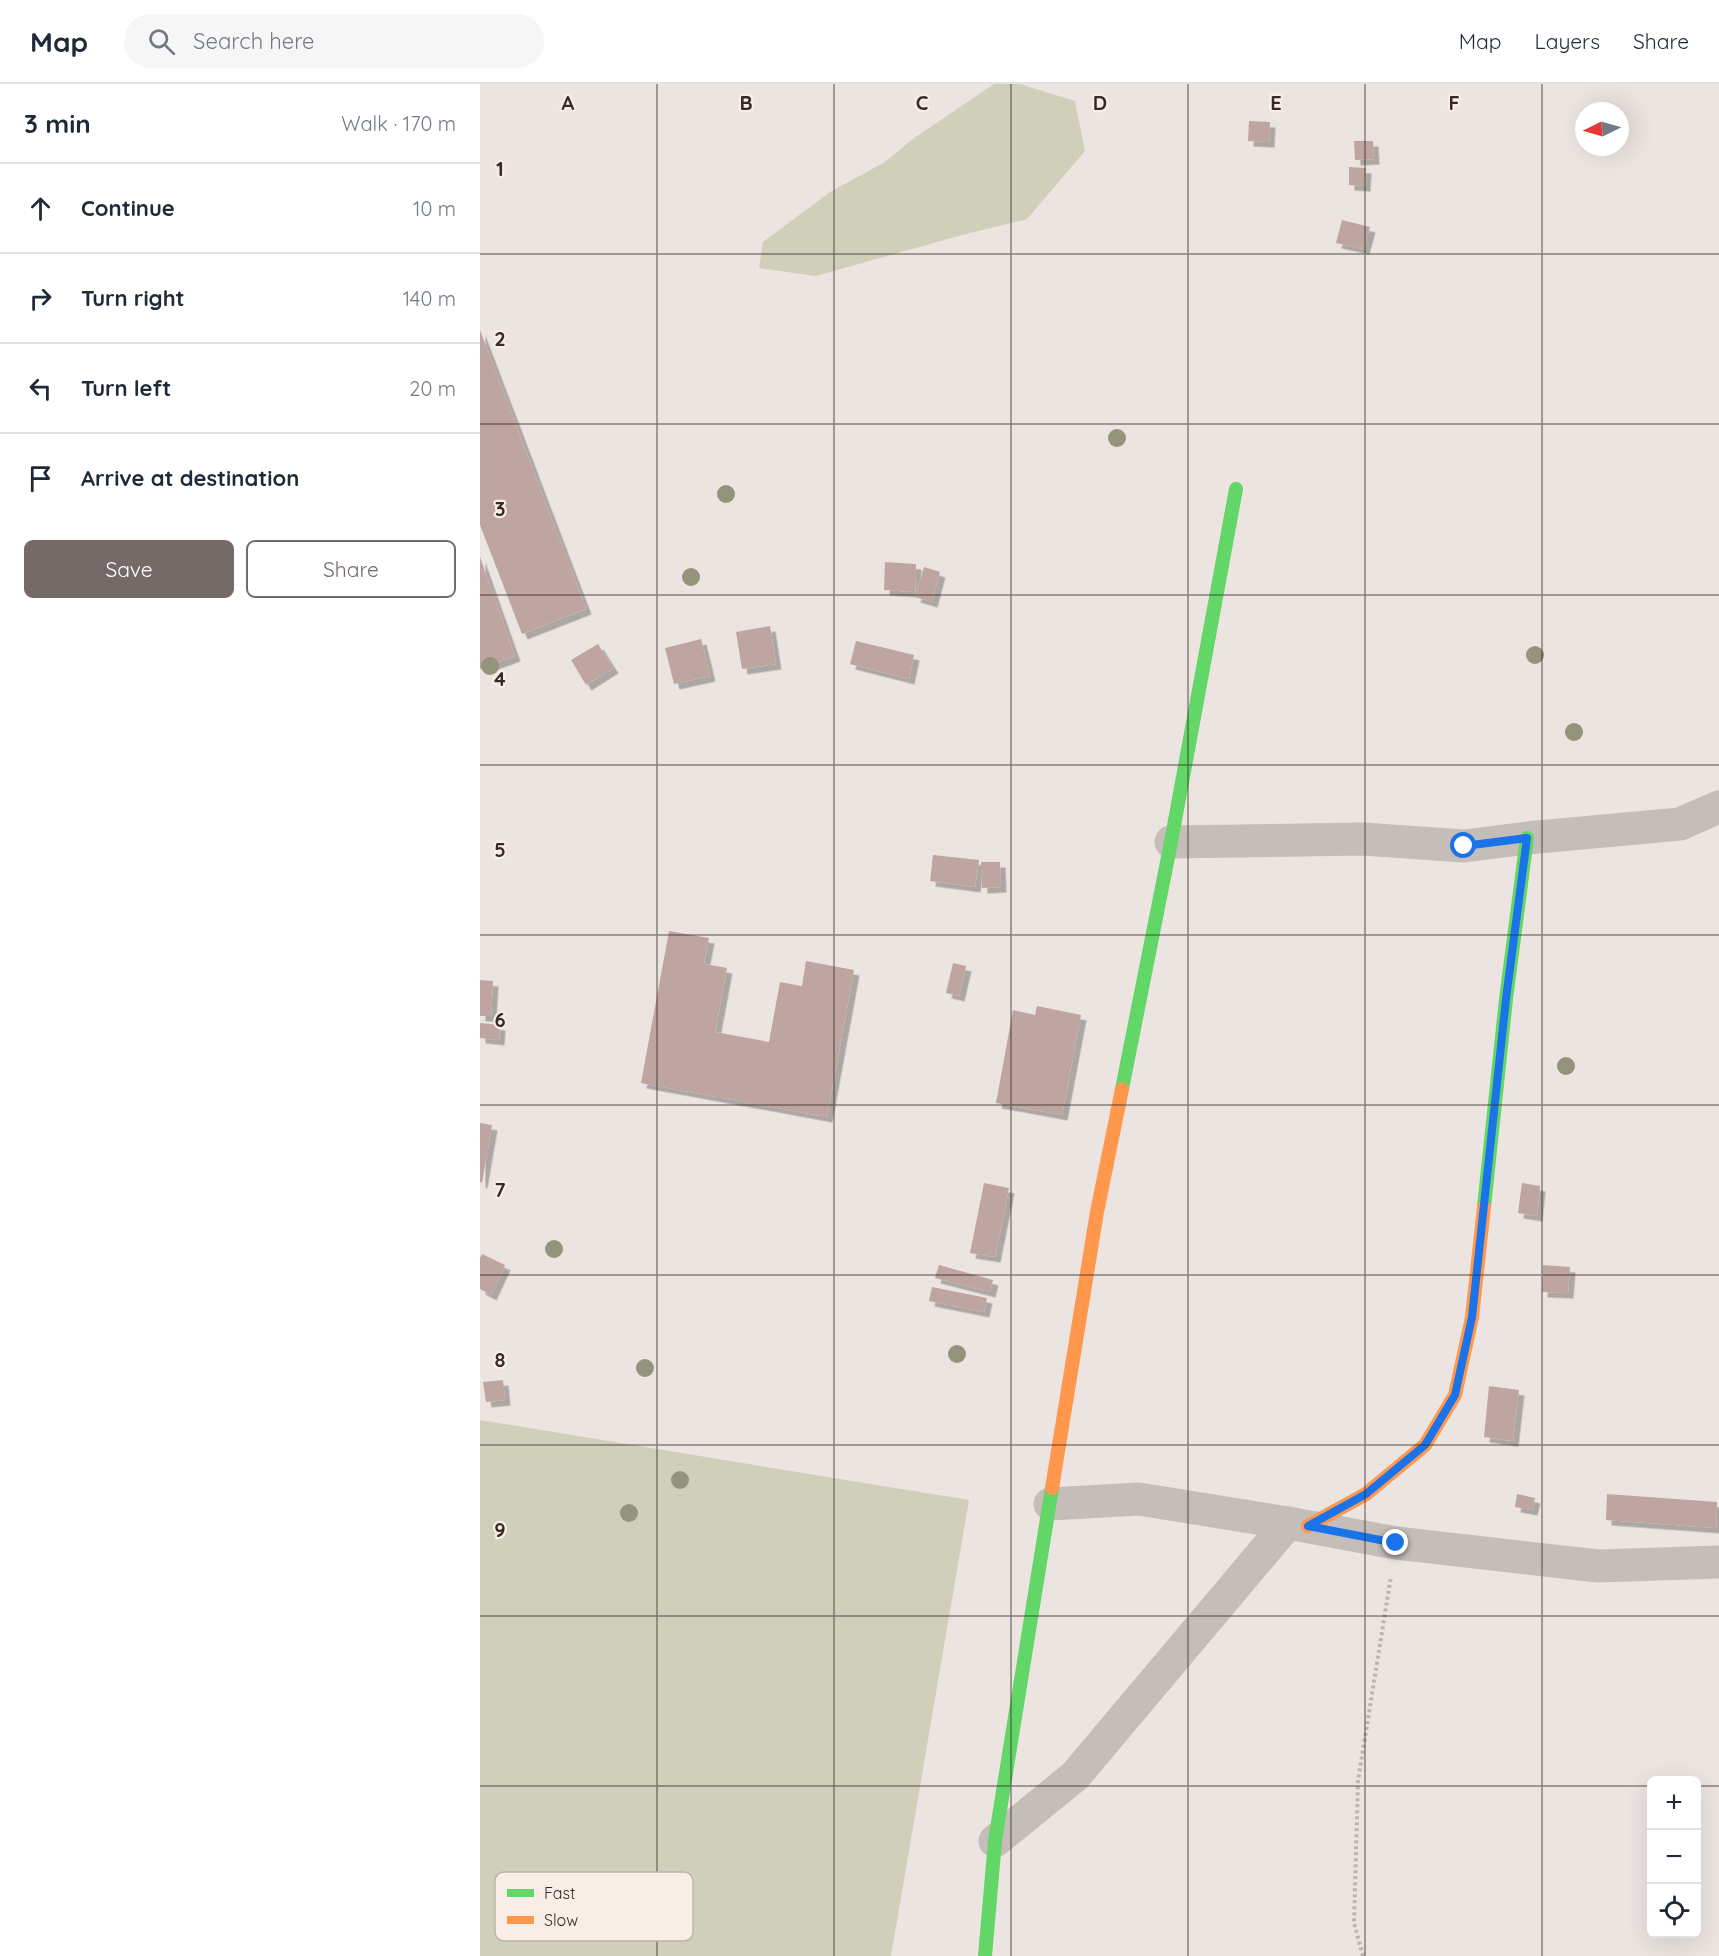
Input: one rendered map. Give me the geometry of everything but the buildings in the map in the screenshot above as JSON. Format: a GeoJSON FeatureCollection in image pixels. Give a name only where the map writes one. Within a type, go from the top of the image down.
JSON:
{"type":"FeatureCollection","features":[{"type":"Feature","properties":{"kind":"street"},"geometry":{"type":"LineString","coordinates":[[985,1956],[994,1842],[1097,1212],[1171,842],[1236,489]]}},
{"type":"Feature","properties":{"kind":"street"},"geometry":{"type":"LineString","coordinates":[[1171,842],[1363,838],[1464,846],[1680,824],[1719,807]]}},
{"type":"Feature","properties":{"kind":"street"},"geometry":{"type":"LineString","coordinates":[[1686,822],[1719,827]]}},
{"type":"Feature","properties":{"kind":"street"},"geometry":{"type":"LineString","coordinates":[[994,1842],[1075,1776],[1298,1524],[1366,1494],[1425,1445],[1455,1395],[1472,1317],[1506,999],[1527,838]]}},
{"type":"Feature","properties":{"kind":"street"},"geometry":{"type":"LineString","coordinates":[[1050,1504],[1139,1499],[1298,1524],[1396,1543],[1598,1566],[1719,1562]]}},
{"type":"Feature","properties":{"kind":"path"},"geometry":{"type":"LineString","coordinates":[[1363,1956],[1354,1923],[1358,1781],[1396,1543]]}},
{"type":"Feature","properties":{"kind":"green space"},"geometry":{"type":"Polygon","coordinates":[[[994,84],[1020,84],[1075,101],[1085,151],[1027,219],[816,276],[759,268],[763,242],[830,192],[885,162],[914,138],[994,84]]]}},
{"type":"Feature","properties":{"kind":"green space"},"geometry":{"type":"Polygon","coordinates":[[[480,1420],[969,1500],[891,1956],[480,1956],[480,1420]]]}},
{"type":"Feature","properties":{"kind":"traffic: fast"},"geometry":{"type":"LineString","coordinates":[[1122,1089],[1171,842],[1236,489]]}},
{"type":"Feature","properties":{"kind":"traffic: fast"},"geometry":{"type":"LineString","coordinates":[[1484,1207],[1506,999],[1527,838]]}},
{"type":"Feature","properties":{"kind":"traffic: fast"},"geometry":{"type":"LineString","coordinates":[[985,1956],[995,1841],[1052,1488]]}},
{"type":"Feature","properties":{"kind":"traffic: slow"},"geometry":{"type":"LineString","coordinates":[[1052,1488],[1097,1212],[1122,1089]]}},
{"type":"Feature","properties":{"kind":"traffic: slow"},"geometry":{"type":"LineString","coordinates":[[1308,1526],[1366,1494],[1425,1445],[1455,1395],[1472,1317],[1484,1207]]}},
{"type":"Feature","properties":{"kind":"route"},"geometry":{"type":"LineString","coordinates":[[1396,1543],[1308,1526],[1366,1494],[1425,1445],[1455,1395],[1472,1317],[1506,999],[1527,838],[1464,846]]}}]}
